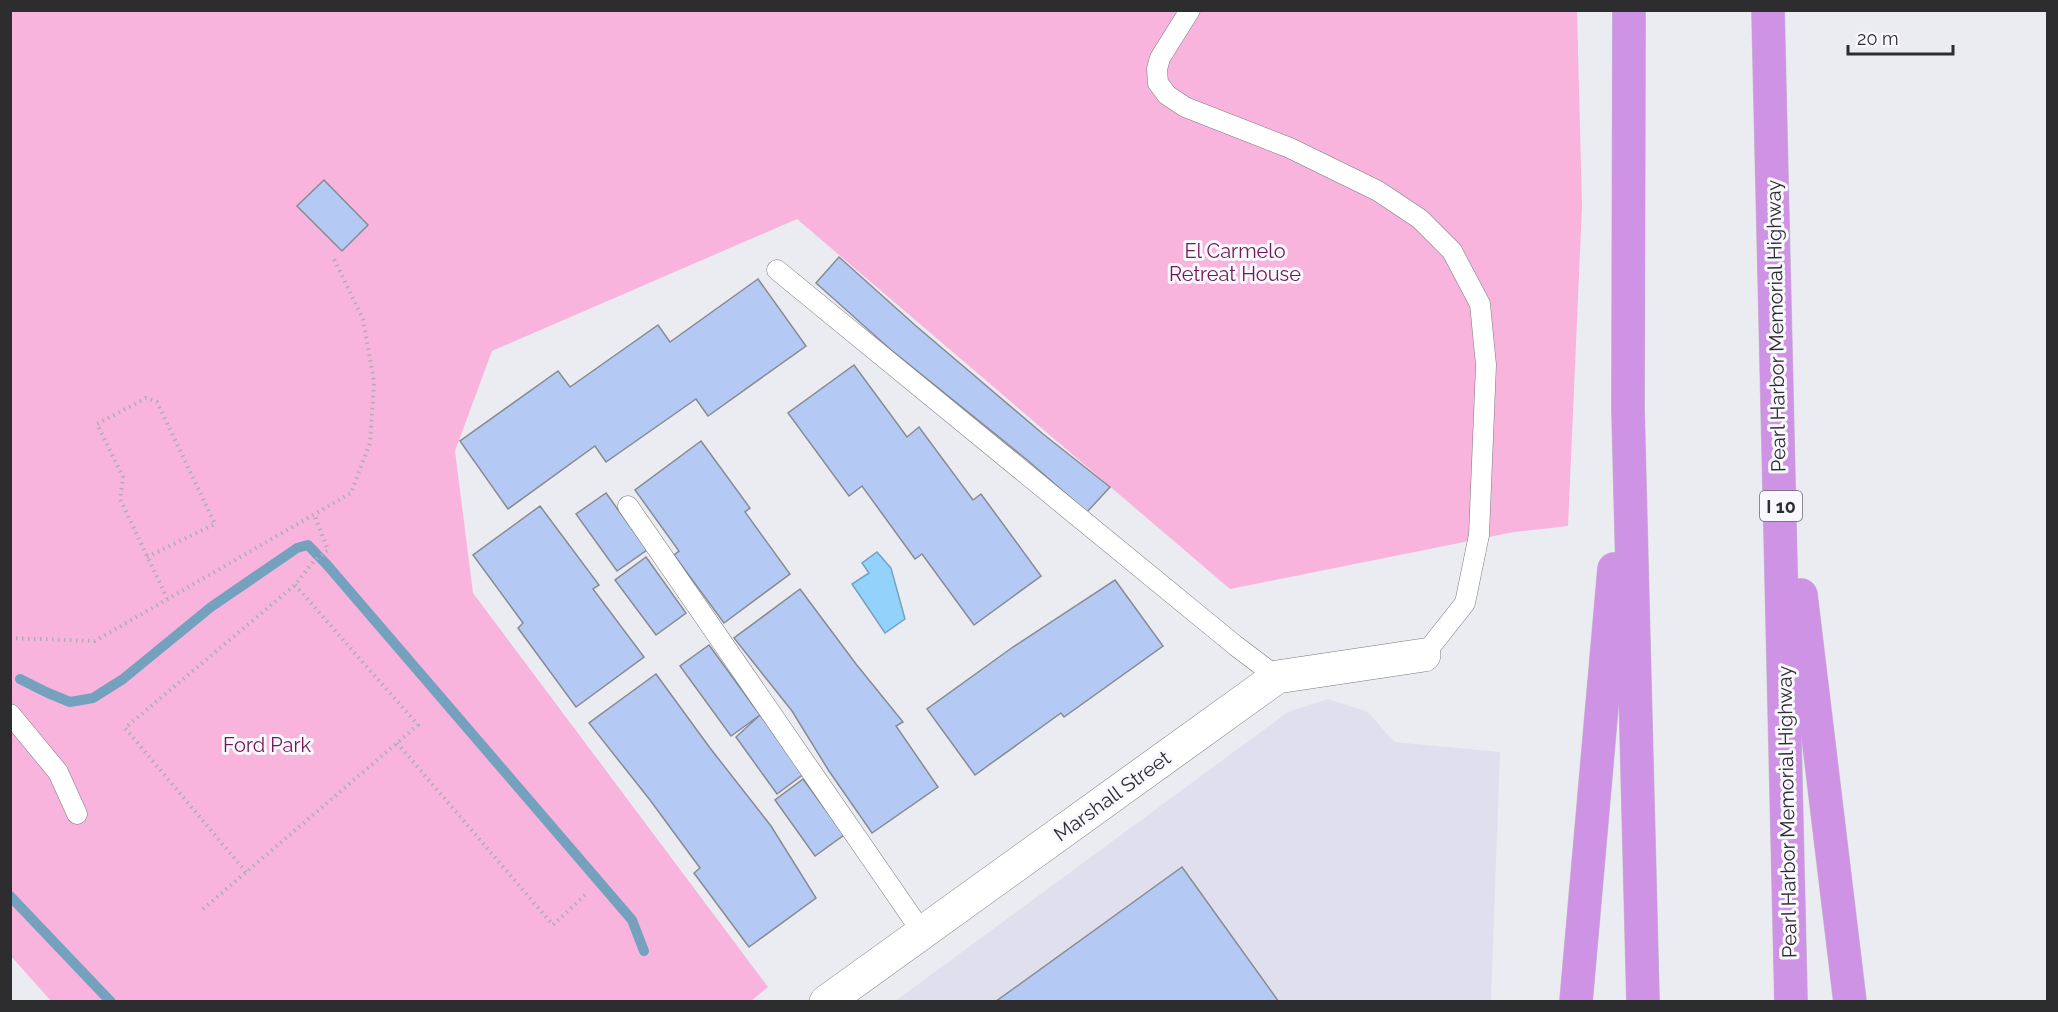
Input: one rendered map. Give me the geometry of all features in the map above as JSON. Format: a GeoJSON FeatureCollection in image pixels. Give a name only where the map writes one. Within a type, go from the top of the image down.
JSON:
{"type":"FeatureCollection","features":[{"type":"Feature","properties":{"kind":"highway"},"geometry":{"type":"LineString","coordinates":[[1629,10],[1628,409],[1643,1002]]}},
{"type":"Feature","properties":{"kind":"highway","name":"Pearl Harbor Memorial Highway"},"geometry":{"type":"LineString","coordinates":[[1768,10],[1791,1002]]}},
{"type":"Feature","properties":{"kind":"highway"},"geometry":{"type":"LineString","coordinates":[[1779,408],[1850,1002]]}},
{"type":"Feature","properties":{"kind":"highway"},"geometry":{"type":"LineString","coordinates":[[1576,1002],[1628,409]]}},
{"type":"Feature","properties":{"kind":"street","name":"Marshall Street"},"geometry":{"type":"LineString","coordinates":[[826,1002],[1277,677],[1424,655]]}},
{"type":"Feature","properties":{"kind":"lane"},"geometry":{"type":"LineString","coordinates":[[1190,10],[1160,58],[1156,69],[1158,83],[1167,95],[1185,107],[1309,158],[1378,191],[1420,219],[1452,251],[1480,304],[1486,365],[1479,536],[1465,603],[1424,655]]}},
{"type":"Feature","properties":{"kind":"lane"},"geometry":{"type":"LineString","coordinates":[[777,270],[1236,646],[1277,677]]}},
{"type":"Feature","properties":{"kind":"lane"},"geometry":{"type":"LineString","coordinates":[[628,506],[922,932]]}},
{"type":"Feature","properties":{"kind":"lane"},"geometry":{"type":"LineString","coordinates":[[10,714],[58,772],[77,814]]}},
{"type":"Feature","properties":{"kind":"path"},"geometry":{"type":"LineString","coordinates":[[10,638],[95,641],[351,493],[370,443],[375,382],[363,319],[334,259]]}},
{"type":"Feature","properties":{"kind":"path"},"geometry":{"type":"LineString","coordinates":[[147,557],[215,524],[157,402],[146,398],[97,424],[123,477],[120,499],[147,557],[167,598]]}},
{"type":"Feature","properties":{"kind":"path"},"geometry":{"type":"LineString","coordinates":[[246,872],[125,728],[295,585],[314,561],[328,550],[314,514]]}},
{"type":"Feature","properties":{"kind":"path"},"geometry":{"type":"LineString","coordinates":[[203,909],[418,725],[295,585]]}},
{"type":"Feature","properties":{"kind":"path"},"geometry":{"type":"LineString","coordinates":[[397,743],[553,925],[587,893]]}},
{"type":"Feature","properties":{"kind":"shaded area"},"geometry":{"type":"Polygon","coordinates":[[[1328,699],[1368,712],[1394,742],[1500,752],[1491,1001],[894,1002],[1288,712],[1328,699]]]}},
{"type":"Feature","properties":{"kind":"green space"},"geometry":{"type":"Polygon","coordinates":[[[10,11],[1577,11],[1582,206],[1568,526],[1514,532],[1230,589],[797,219],[492,351],[455,451],[473,593],[768,987],[750,1002],[51,1001],[10,955],[10,11]]]}},
{"type":"Feature","properties":{"kind":"water"},"geometry":{"type":"Polygon","coordinates":[[[877,552],[891,568],[905,619],[885,633],[852,584],[869,573],[862,563],[877,552]]]}},
{"type":"Feature","properties":{"kind":"building"},"geometry":{"type":"Polygon","coordinates":[[[324,180],[368,225],[342,251],[297,206],[324,180]]]}},
{"type":"Feature","properties":{"kind":"building"},"geometry":{"type":"Polygon","coordinates":[[[839,257],[1043,434],[1110,487],[1087,512],[1026,459],[890,349],[816,283],[839,257]]]}},
{"type":"Feature","properties":{"kind":"building"},"geometry":{"type":"Polygon","coordinates":[[[758,279],[806,346],[708,416],[696,399],[606,462],[595,446],[508,509],[460,441],[558,371],[570,387],[658,325],[670,342],[758,279]]]}},
{"type":"Feature","properties":{"kind":"building"},"geometry":{"type":"Polygon","coordinates":[[[854,365],[907,437],[919,427],[973,500],[981,494],[1041,576],[974,625],[922,554],[915,559],[862,486],[849,496],[788,413],[854,365]]]}},
{"type":"Feature","properties":{"kind":"building"},"geometry":{"type":"Polygon","coordinates":[[[701,441],[750,508],[745,512],[790,574],[724,623],[674,555],[679,551],[635,490],[701,441]]]}},
{"type":"Feature","properties":{"kind":"building"},"geometry":{"type":"Polygon","coordinates":[[[606,493],[647,550],[617,571],[576,514],[606,493]]]}},
{"type":"Feature","properties":{"kind":"building"},"geometry":{"type":"Polygon","coordinates":[[[540,506],[599,585],[593,589],[644,657],[576,707],[518,628],[523,623],[473,555],[540,506]]]}},
{"type":"Feature","properties":{"kind":"building"},"geometry":{"type":"Polygon","coordinates":[[[646,557],[686,613],[656,635],[615,580],[646,557]]]}},
{"type":"Feature","properties":{"kind":"building"},"geometry":{"type":"Polygon","coordinates":[[[1115,580],[1163,646],[1064,717],[1061,713],[975,775],[927,709],[1013,647],[1115,580]]]}},
{"type":"Feature","properties":{"kind":"building"},"geometry":{"type":"Polygon","coordinates":[[[800,589],[903,722],[896,726],[938,787],[872,833],[829,771],[792,711],[734,638],[800,589]]]}},
{"type":"Feature","properties":{"kind":"building"},"geometry":{"type":"Polygon","coordinates":[[[709,645],[760,715],[731,736],[680,666],[709,645]]]}},
{"type":"Feature","properties":{"kind":"building"},"geometry":{"type":"Polygon","coordinates":[[[656,674],[771,826],[816,898],[749,947],[694,873],[700,868],[589,723],[656,674]]]}},
{"type":"Feature","properties":{"kind":"building"},"geometry":{"type":"Polygon","coordinates":[[[760,715],[805,773],[777,794],[736,737],[760,715]]]}},
{"type":"Feature","properties":{"kind":"building"},"geometry":{"type":"Polygon","coordinates":[[[803,779],[844,835],[815,856],[775,800],[803,779]]]}},
{"type":"Feature","properties":{"kind":"building"},"geometry":{"type":"Polygon","coordinates":[[[1182,867],[1279,1002],[995,1002],[1182,867]]]}},
{"type":"Feature","properties":{"kind":"waterway"},"geometry":{"type":"LineString","coordinates":[[20,679],[70,702],[93,698],[123,679],[211,607],[297,548],[308,545],[632,920],[644,951]]}},
{"type":"Feature","properties":{"kind":"waterway"},"geometry":{"type":"LineString","coordinates":[[10,896],[111,1002]]}},
{"type":"Feature","properties":{"kind":"park label","name":"El Carmelo Retreat House"},"geometry":{"type":"Point","coordinates":[1235,262]}},
{"type":"Feature","properties":{"kind":"park label","name":"Ford Park"},"geometry":{"type":"Point","coordinates":[267,745]}}]}
